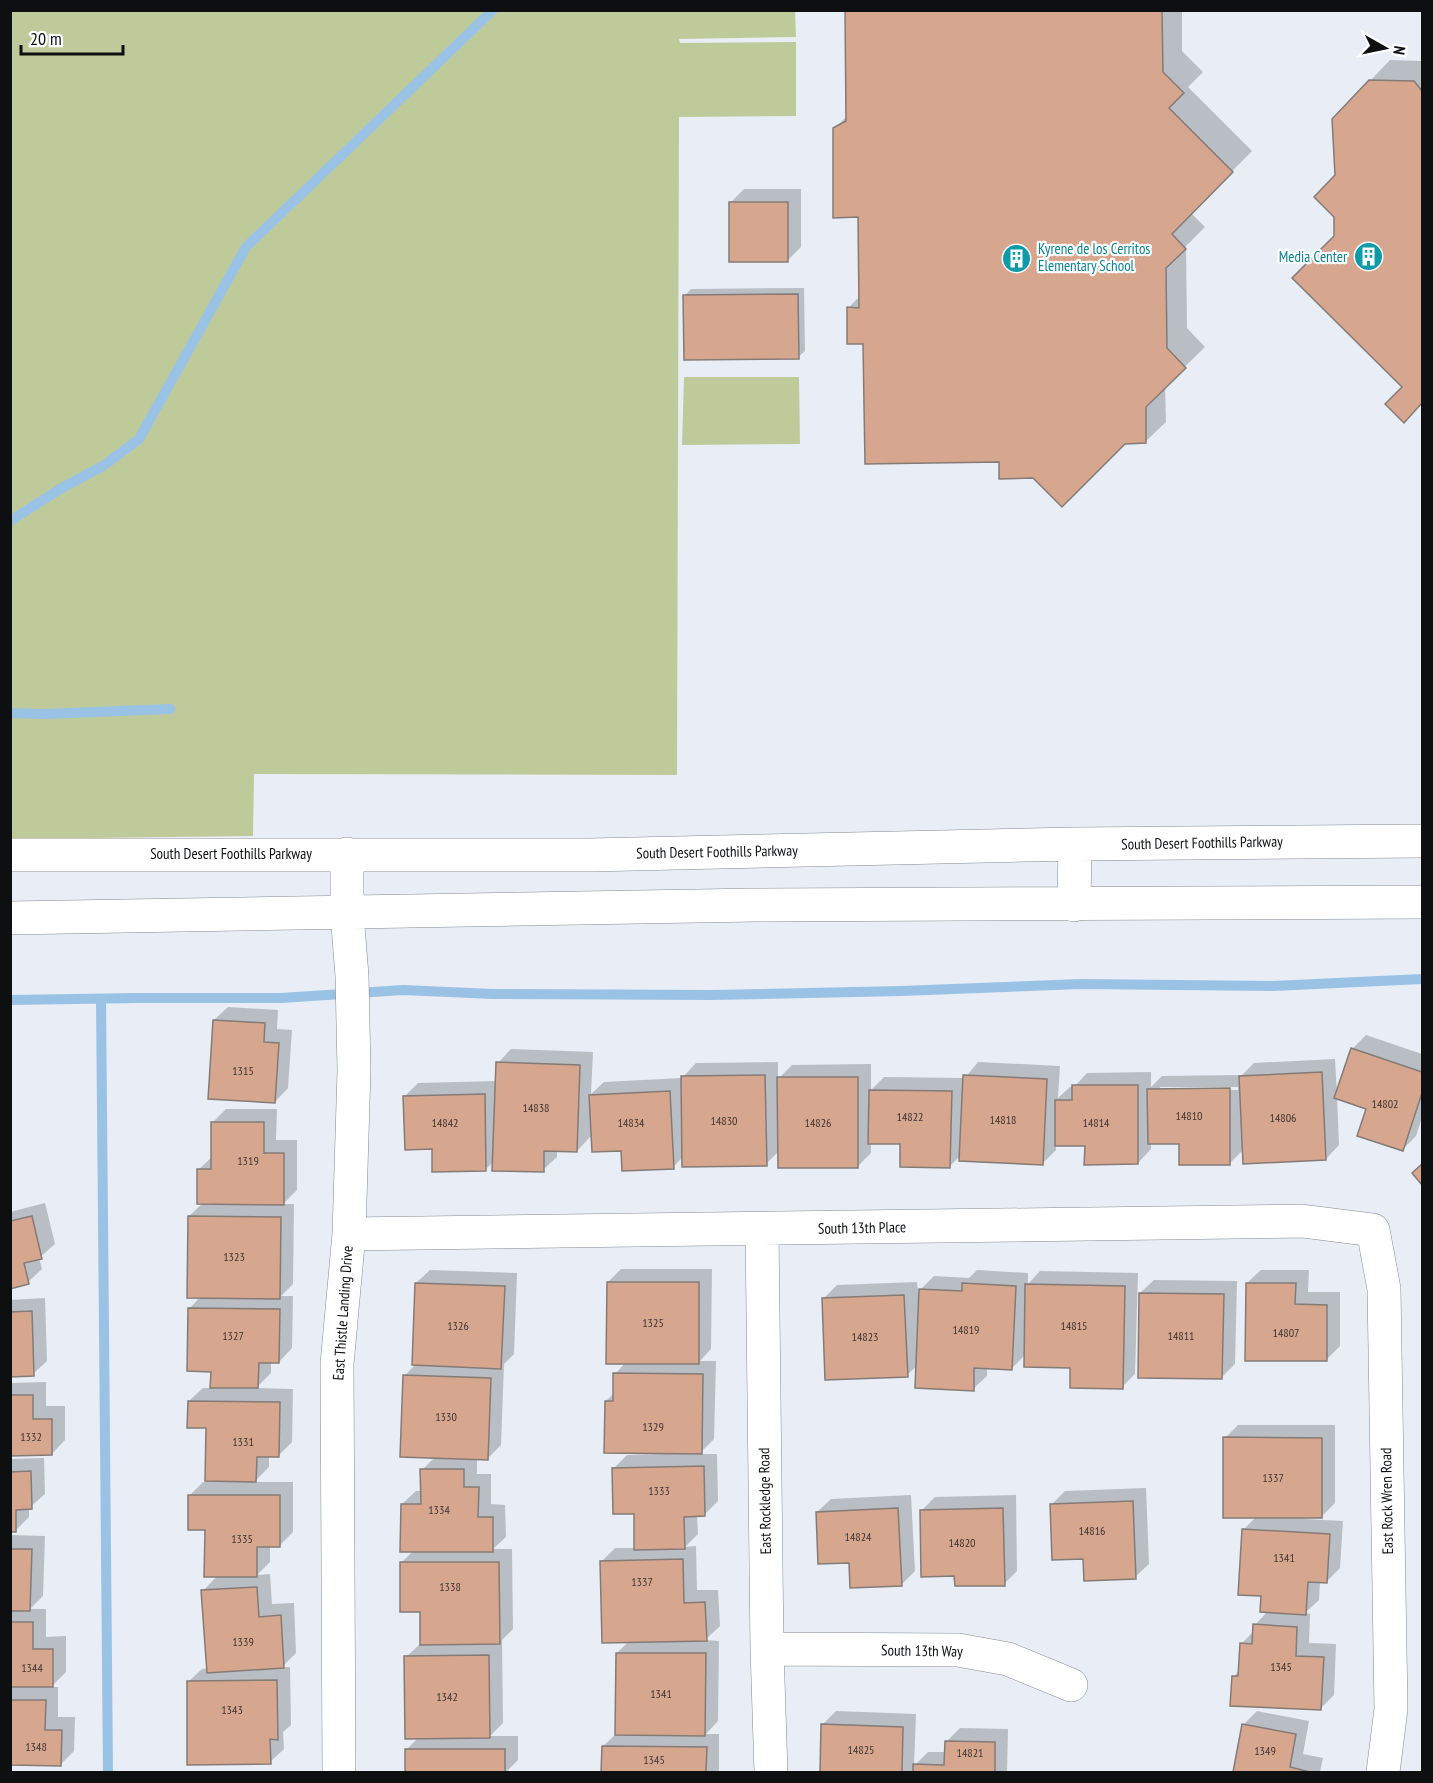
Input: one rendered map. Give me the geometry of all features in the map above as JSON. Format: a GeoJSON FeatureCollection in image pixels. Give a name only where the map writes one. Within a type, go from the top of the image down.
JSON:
{"type":"FeatureCollection","features":[{"type":"Feature","properties":{"kind":"street","name":"South Desert Foothills Parkway"},"geometry":{"type":"LineString","coordinates":[[10,855],[601,855],[1075,844],[1422,841]]}},
{"type":"Feature","properties":{"kind":"street"},"geometry":{"type":"LineString","coordinates":[[1074,905],[1075,844]]}},
{"type":"Feature","properties":{"kind":"street","name":"East Thistle Landing Drive"},"geometry":{"type":"LineString","coordinates":[[339,1773],[338,1364],[349,1234],[354,1070],[352,976],[347,913],[347,854]]}},
{"type":"Feature","properties":{"kind":"street"},"geometry":{"type":"LineString","coordinates":[[10,918],[755,905],[1422,902]]}},
{"type":"Feature","properties":{"kind":"street","name":"South 13th Place"},"geometry":{"type":"LineString","coordinates":[[349,1234],[1302,1221],[1373,1230]]}},
{"type":"Feature","properties":{"kind":"street","name":"East Rockledge Road"},"geometry":{"type":"LineString","coordinates":[[762,1230],[767,1649],[771,1773]]}},
{"type":"Feature","properties":{"kind":"street","name":"East Rock Wren Road"},"geometry":{"type":"LineString","coordinates":[[1373,1230],[1384,1289],[1391,1709],[1383,1773]]}},
{"type":"Feature","properties":{"kind":"street","name":"South 13th Way"},"geometry":{"type":"LineString","coordinates":[[767,1649],[958,1650],[1008,1659],[1071,1685]]}},
{"type":"Feature","properties":{"kind":"green space"},"geometry":{"type":"Polygon","coordinates":[[[10,11],[795,11],[796,37],[679,39],[680,43],[796,42],[796,116],[679,117],[677,775],[254,774],[253,836],[11,839],[10,11]]]}},
{"type":"Feature","properties":{"kind":"green space"},"geometry":{"type":"Polygon","coordinates":[[[684,377],[799,377],[800,444],[682,445],[684,377]]]}},
{"type":"Feature","properties":{"kind":"building","name":"Kyrene de los Cerritos Elementary School"},"geometry":{"type":"Polygon","coordinates":[[[845,10],[1162,10],[1163,72],[1184,93],[1169,108],[1233,172],[1172,234],[1186,249],[1166,268],[1167,348],[1186,368],[1146,407],[1146,443],[1125,444],[1062,507],[1033,478],[999,479],[999,462],[865,464],[863,344],[847,344],[847,307],[859,308],[858,217],[833,218],[833,128],[846,121],[845,10]]]}},
{"type":"Feature","properties":{"kind":"building","name":"Media Center"},"geometry":{"type":"Polygon","coordinates":[[[1369,80],[1414,81],[1422,91],[1422,403],[1404,423],[1385,404],[1402,387],[1292,278],[1334,236],[1334,217],[1314,197],[1335,175],[1332,119],[1369,80]]]}},
{"type":"Feature","properties":{"kind":"building"},"geometry":{"type":"Polygon","coordinates":[[[729,202],[788,202],[788,262],[729,262],[729,202]]]}},
{"type":"Feature","properties":{"kind":"building"},"geometry":{"type":"Polygon","coordinates":[[[798,294],[799,359],[684,360],[683,295],[798,294]]]}},
{"type":"Feature","properties":{"kind":"building"},"geometry":{"type":"Polygon","coordinates":[[[213,1020],[265,1023],[264,1042],[279,1043],[275,1103],[208,1099],[213,1020]]]}},
{"type":"Feature","properties":{"kind":"building"},"geometry":{"type":"Polygon","coordinates":[[[1351,1048],[1422,1072],[1422,1093],[1403,1151],[1357,1136],[1366,1109],[1334,1098],[1351,1048]]]}},
{"type":"Feature","properties":{"kind":"building"},"geometry":{"type":"Polygon","coordinates":[[[496,1062],[580,1065],[577,1152],[544,1151],[544,1172],[492,1171],[496,1062]]]}},
{"type":"Feature","properties":{"kind":"building"},"geometry":{"type":"Polygon","coordinates":[[[1322,1072],[1326,1160],[1243,1164],[1239,1076],[1322,1072]]]}},
{"type":"Feature","properties":{"kind":"building"},"geometry":{"type":"Polygon","coordinates":[[[765,1075],[767,1166],[682,1167],[681,1076],[765,1075]]]}},
{"type":"Feature","properties":{"kind":"building"},"geometry":{"type":"Polygon","coordinates":[[[963,1075],[1047,1079],[1043,1165],[959,1161],[963,1075]]]}},
{"type":"Feature","properties":{"kind":"building"},"geometry":{"type":"Polygon","coordinates":[[[777,1077],[858,1077],[858,1168],[778,1168],[777,1077]]]}},
{"type":"Feature","properties":{"kind":"building"},"geometry":{"type":"Polygon","coordinates":[[[1072,1085],[1138,1085],[1138,1164],[1084,1165],[1085,1146],[1055,1146],[1055,1100],[1072,1100],[1072,1085]]]}},
{"type":"Feature","properties":{"kind":"building"},"geometry":{"type":"Polygon","coordinates":[[[1230,1088],[1230,1165],[1179,1165],[1179,1144],[1148,1144],[1147,1089],[1230,1088]]]}},
{"type":"Feature","properties":{"kind":"building"},"geometry":{"type":"Polygon","coordinates":[[[869,1090],[952,1091],[950,1168],[900,1167],[900,1144],[868,1144],[869,1090]]]}},
{"type":"Feature","properties":{"kind":"building"},"geometry":{"type":"Polygon","coordinates":[[[670,1091],[674,1169],[622,1171],[621,1151],[592,1152],[589,1095],[670,1091]]]}},
{"type":"Feature","properties":{"kind":"building"},"geometry":{"type":"Polygon","coordinates":[[[485,1094],[486,1171],[432,1172],[432,1149],[405,1150],[403,1096],[485,1094]]]}},
{"type":"Feature","properties":{"kind":"building"},"geometry":{"type":"Polygon","coordinates":[[[211,1122],[264,1122],[264,1153],[284,1153],[284,1205],[197,1204],[197,1169],[211,1169],[211,1122]]]}},
{"type":"Feature","properties":{"kind":"building"},"geometry":{"type":"Polygon","coordinates":[[[1422,1164],[1422,1185],[1412,1173],[1422,1164]]]}},
{"type":"Feature","properties":{"kind":"building"},"geometry":{"type":"Polygon","coordinates":[[[32,1216],[42,1259],[24,1263],[29,1284],[10,1289],[10,1221],[32,1216]]]}},
{"type":"Feature","properties":{"kind":"building"},"geometry":{"type":"Polygon","coordinates":[[[188,1216],[281,1217],[280,1299],[187,1298],[188,1216]]]}},
{"type":"Feature","properties":{"kind":"building"},"geometry":{"type":"Polygon","coordinates":[[[607,1282],[699,1282],[699,1364],[606,1364],[607,1282]]]}},
{"type":"Feature","properties":{"kind":"building"},"geometry":{"type":"Polygon","coordinates":[[[415,1283],[505,1286],[501,1369],[412,1365],[415,1283]]]}},
{"type":"Feature","properties":{"kind":"building"},"geometry":{"type":"Polygon","coordinates":[[[962,1283],[1016,1286],[1012,1370],[974,1368],[974,1391],[915,1388],[919,1289],[962,1291],[962,1283]]]}},
{"type":"Feature","properties":{"kind":"building"},"geometry":{"type":"Polygon","coordinates":[[[1246,1283],[1296,1283],[1295,1304],[1327,1305],[1327,1361],[1245,1361],[1246,1283]]]}},
{"type":"Feature","properties":{"kind":"building"},"geometry":{"type":"Polygon","coordinates":[[[1025,1284],[1125,1286],[1123,1389],[1070,1388],[1070,1368],[1024,1367],[1025,1284]]]}},
{"type":"Feature","properties":{"kind":"building"},"geometry":{"type":"Polygon","coordinates":[[[1139,1293],[1224,1294],[1222,1379],[1138,1378],[1139,1293]]]}},
{"type":"Feature","properties":{"kind":"building"},"geometry":{"type":"Polygon","coordinates":[[[904,1295],[908,1377],[825,1380],[822,1298],[904,1295]]]}},
{"type":"Feature","properties":{"kind":"building"},"geometry":{"type":"Polygon","coordinates":[[[188,1308],[280,1309],[279,1363],[259,1363],[258,1388],[210,1388],[211,1372],[187,1371],[188,1308]]]}},
{"type":"Feature","properties":{"kind":"building"},"geometry":{"type":"Polygon","coordinates":[[[32,1311],[34,1376],[10,1377],[10,1312],[32,1311]]]}},
{"type":"Feature","properties":{"kind":"building"},"geometry":{"type":"Polygon","coordinates":[[[613,1373],[703,1374],[702,1454],[604,1453],[605,1401],[613,1401],[613,1373]]]}},
{"type":"Feature","properties":{"kind":"building"},"geometry":{"type":"Polygon","coordinates":[[[403,1375],[491,1378],[488,1460],[400,1457],[403,1375]]]}},
{"type":"Feature","properties":{"kind":"building"},"geometry":{"type":"Polygon","coordinates":[[[10,1395],[33,1395],[33,1419],[52,1419],[52,1455],[10,1456],[10,1395]]]}},
{"type":"Feature","properties":{"kind":"building"},"geometry":{"type":"Polygon","coordinates":[[[188,1401],[280,1402],[279,1457],[257,1457],[256,1482],[205,1481],[206,1428],[187,1428],[188,1401]]]}},
{"type":"Feature","properties":{"kind":"building"},"geometry":{"type":"Polygon","coordinates":[[[1223,1437],[1322,1438],[1322,1518],[1223,1518],[1223,1437]]]}},
{"type":"Feature","properties":{"kind":"building"},"geometry":{"type":"Polygon","coordinates":[[[704,1466],[705,1516],[684,1517],[685,1549],[634,1550],[634,1514],[613,1514],[612,1468],[704,1466]]]}},
{"type":"Feature","properties":{"kind":"building"},"geometry":{"type":"Polygon","coordinates":[[[420,1469],[464,1469],[464,1487],[479,1487],[478,1517],[493,1517],[493,1552],[400,1552],[401,1504],[421,1504],[420,1469]]]}},
{"type":"Feature","properties":{"kind":"building"},"geometry":{"type":"Polygon","coordinates":[[[31,1471],[32,1509],[16,1510],[16,1532],[10,1532],[10,1472],[31,1471]]]}},
{"type":"Feature","properties":{"kind":"building"},"geometry":{"type":"Polygon","coordinates":[[[188,1495],[280,1495],[280,1547],[257,1547],[257,1577],[204,1577],[205,1530],[188,1530],[188,1495]]]}},
{"type":"Feature","properties":{"kind":"building"},"geometry":{"type":"Polygon","coordinates":[[[1133,1501],[1136,1579],[1084,1581],[1083,1559],[1052,1560],[1050,1504],[1133,1501]]]}},
{"type":"Feature","properties":{"kind":"building"},"geometry":{"type":"Polygon","coordinates":[[[898,1508],[902,1586],[850,1588],[849,1563],[818,1564],[816,1512],[898,1508]]]}},
{"type":"Feature","properties":{"kind":"building"},"geometry":{"type":"Polygon","coordinates":[[[1003,1508],[1005,1586],[955,1586],[954,1576],[921,1577],[920,1510],[1003,1508]]]}},
{"type":"Feature","properties":{"kind":"building"},"geometry":{"type":"Polygon","coordinates":[[[1242,1529],[1330,1534],[1327,1583],[1308,1582],[1306,1615],[1260,1612],[1261,1596],[1238,1595],[1242,1529]]]}},
{"type":"Feature","properties":{"kind":"building"},"geometry":{"type":"Polygon","coordinates":[[[10,1549],[32,1549],[30,1611],[10,1611],[10,1549]]]}},
{"type":"Feature","properties":{"kind":"building"},"geometry":{"type":"Polygon","coordinates":[[[683,1559],[684,1603],[705,1602],[707,1641],[602,1643],[600,1561],[683,1559]]]}},
{"type":"Feature","properties":{"kind":"building"},"geometry":{"type":"Polygon","coordinates":[[[400,1562],[499,1562],[500,1644],[420,1645],[420,1612],[400,1612],[400,1562]]]}},
{"type":"Feature","properties":{"kind":"building"},"geometry":{"type":"Polygon","coordinates":[[[257,1587],[259,1617],[281,1615],[284,1668],[207,1673],[201,1590],[257,1587]]]}},
{"type":"Feature","properties":{"kind":"building"},"geometry":{"type":"Polygon","coordinates":[[[10,1622],[33,1622],[33,1649],[53,1649],[53,1687],[10,1687],[10,1622]]]}},
{"type":"Feature","properties":{"kind":"building"},"geometry":{"type":"Polygon","coordinates":[[[1253,1624],[1297,1627],[1296,1656],[1324,1657],[1321,1710],[1230,1706],[1232,1676],[1238,1676],[1240,1643],[1252,1644],[1253,1624]]]}},
{"type":"Feature","properties":{"kind":"building"},"geometry":{"type":"Polygon","coordinates":[[[616,1653],[706,1653],[705,1736],[615,1735],[616,1653]]]}},
{"type":"Feature","properties":{"kind":"building"},"geometry":{"type":"Polygon","coordinates":[[[489,1655],[490,1738],[405,1739],[404,1656],[489,1655]]]}},
{"type":"Feature","properties":{"kind":"building"},"geometry":{"type":"Polygon","coordinates":[[[277,1680],[278,1740],[270,1739],[271,1764],[187,1765],[187,1681],[277,1680]]]}},
{"type":"Feature","properties":{"kind":"building"},"geometry":{"type":"Polygon","coordinates":[[[10,1700],[46,1700],[45,1730],[62,1730],[61,1766],[10,1765],[10,1700]]]}},
{"type":"Feature","properties":{"kind":"building"},"geometry":{"type":"Polygon","coordinates":[[[821,1724],[903,1727],[902,1772],[820,1772],[821,1724]]]}},
{"type":"Feature","properties":{"kind":"building"},"geometry":{"type":"Polygon","coordinates":[[[1242,1724],[1296,1734],[1290,1767],[1310,1772],[1233,1772],[1242,1724]]]}},
{"type":"Feature","properties":{"kind":"building"},"geometry":{"type":"Polygon","coordinates":[[[945,1741],[995,1742],[995,1772],[913,1772],[913,1764],[944,1765],[945,1741]]]}},
{"type":"Feature","properties":{"kind":"building"},"geometry":{"type":"Polygon","coordinates":[[[602,1746],[707,1747],[706,1772],[601,1772],[602,1746]]]}},
{"type":"Feature","properties":{"kind":"building"},"geometry":{"type":"Polygon","coordinates":[[[405,1749],[505,1749],[505,1772],[405,1772],[405,1749]]]}},
{"type":"Feature","properties":{"kind":"waterway"},"geometry":{"type":"LineString","coordinates":[[10,521],[60,489],[103,466],[139,439],[246,247],[493,10]]}},
{"type":"Feature","properties":{"kind":"waterway"},"geometry":{"type":"LineString","coordinates":[[10,713],[44,714],[170,709]]}},
{"type":"Feature","properties":{"kind":"waterway"},"geometry":{"type":"LineString","coordinates":[[10,1000],[281,998],[403,990],[493,994],[711,995],[1081,984],[1273,986],[1422,979]]}},
{"type":"Feature","properties":{"kind":"waterway"},"geometry":{"type":"LineString","coordinates":[[101,999],[108,1772]]}},
{"type":"Feature","properties":{"kind":"place","name":"Media Center"},"geometry":{"type":"Point","coordinates":[1368,257]}},
{"type":"Feature","properties":{"kind":"place","name":"Kyrene de los Cerritos Elementary School"},"geometry":{"type":"Point","coordinates":[1017,258]}}]}
